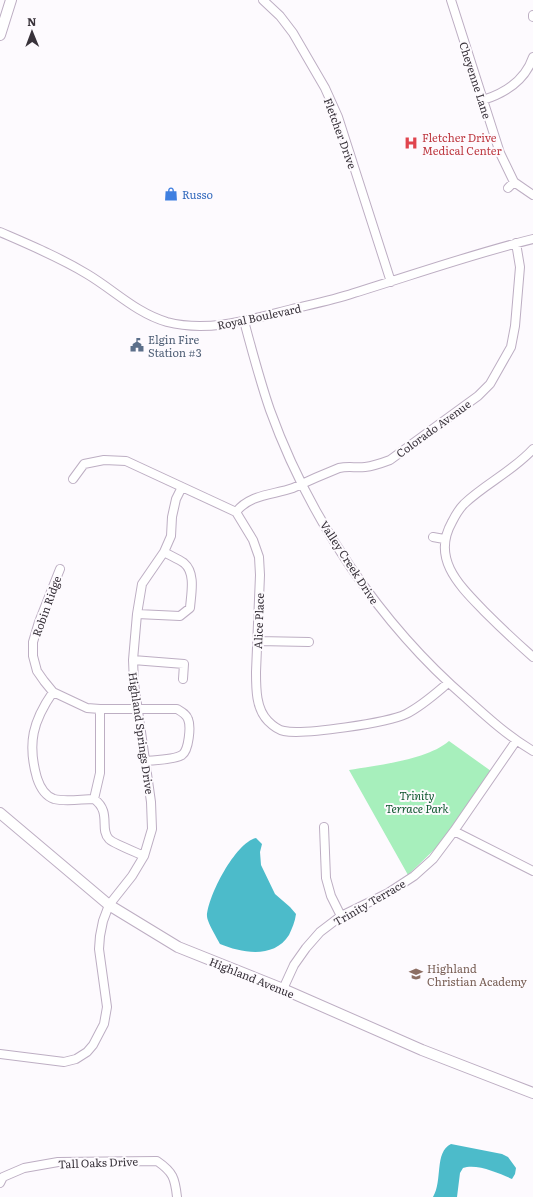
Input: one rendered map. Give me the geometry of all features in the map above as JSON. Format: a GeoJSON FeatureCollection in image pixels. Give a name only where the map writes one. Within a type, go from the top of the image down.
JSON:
{"type":"FeatureCollection","features":[{"type":"Feature","properties":{"kind":"main road"},"geometry":{"type":"LineString","coordinates":[[0,35],[11,0]]}},
{"type":"Feature","properties":{"kind":"main road","name":"Highland Avenue"},"geometry":{"type":"LineString","coordinates":[[0,813],[109,905],[178,947],[283,989],[422,1050],[533,1093]]}},
{"type":"Feature","properties":{"kind":"street","name":"Fletcher Drive"},"geometry":{"type":"LineString","coordinates":[[263,0],[280,16],[293,33],[325,88],[338,117],[391,282]]}},
{"type":"Feature","properties":{"kind":"street","name":"Cheyenne Lane"},"geometry":{"type":"LineString","coordinates":[[451,0],[511,185],[533,195]]}},
{"type":"Feature","properties":{"kind":"street"},"geometry":{"type":"LineString","coordinates":[[483,100],[498,94],[516,83],[525,73],[533,57]]}},
{"type":"Feature","properties":{"kind":"street","name":"Royal Boulevard"},"geometry":{"type":"LineString","coordinates":[[0,232],[62,259],[89,275],[137,308],[160,319],[178,324],[201,326],[221,325],[244,321],[323,302],[533,239]]}},
{"type":"Feature","properties":{"kind":"street","name":"Colorado Avenue"},"geometry":{"type":"LineString","coordinates":[[236,512],[241,505],[252,499],[279,492],[339,468],[346,466],[365,467],[378,465],[390,460],[478,396],[490,384],[511,347],[515,326],[520,267],[516,243]]}},
{"type":"Feature","properties":{"kind":"street","name":"Valley Creek Drive"},"geometry":{"type":"LineString","coordinates":[[244,321],[258,374],[271,411],[303,483],[324,525],[357,577],[380,609],[448,683],[516,741],[533,751]]}},
{"type":"Feature","properties":{"kind":"street"},"geometry":{"type":"LineString","coordinates":[[533,450],[507,472],[463,505],[450,525],[444,539],[444,547],[448,563],[456,580],[491,618],[533,657]]}},
{"type":"Feature","properties":{"kind":"street"},"geometry":{"type":"LineString","coordinates":[[73,479],[84,464],[104,460],[126,461],[236,512]]}},
{"type":"Feature","properties":{"kind":"street","name":"Highland Springs Drive"},"geometry":{"type":"LineString","coordinates":[[0,1054],[66,1062],[80,1057],[88,1052],[104,1024],[107,1012],[99,943],[104,916],[109,905],[132,876],[144,856],[152,829],[152,814],[146,762],[134,683],[133,660],[137,614],[142,584],[164,552],[171,536],[172,517],[176,499],[182,487]]}},
{"type":"Feature","properties":{"kind":"street","name":"Alice Place"},"geometry":{"type":"LineString","coordinates":[[236,512],[253,540],[259,557],[260,575],[256,688],[260,708],[267,720],[282,731],[321,730],[393,719],[417,708],[448,683]]}},
{"type":"Feature","properties":{"kind":"street"},"geometry":{"type":"LineString","coordinates":[[433,537],[444,539]]}},
{"type":"Feature","properties":{"kind":"street"},"geometry":{"type":"LineString","coordinates":[[137,614],[180,616],[190,608],[192,589],[192,577],[190,570],[185,563],[164,552]]}},
{"type":"Feature","properties":{"kind":"street","name":"Robin Ridge"},"geometry":{"type":"LineString","coordinates":[[60,569],[39,622],[33,642],[33,656],[37,670],[53,692],[87,708],[100,710],[177,709],[183,712],[189,722],[188,746],[183,754],[177,757],[146,762]]}},
{"type":"Feature","properties":{"kind":"street"},"geometry":{"type":"LineString","coordinates":[[258,641],[309,642]]}},
{"type":"Feature","properties":{"kind":"street"},"geometry":{"type":"LineString","coordinates":[[133,660],[184,664],[183,679]]}},
{"type":"Feature","properties":{"kind":"street"},"geometry":{"type":"LineString","coordinates":[[53,692],[39,716],[34,731],[32,744],[31,754],[40,786],[45,793],[53,798],[62,800],[94,799],[103,808],[106,833],[109,840],[144,856]]}},
{"type":"Feature","properties":{"kind":"street"},"geometry":{"type":"LineString","coordinates":[[94,799],[100,774],[100,710]]}},
{"type":"Feature","properties":{"kind":"street","name":"Trinity Terrace"},"geometry":{"type":"LineString","coordinates":[[283,989],[294,965],[320,932],[341,916],[388,893],[414,876],[433,859],[516,741]]}},
{"type":"Feature","properties":{"kind":"street"},"geometry":{"type":"LineString","coordinates":[[324,827],[326,878],[331,896],[341,916]]}},
{"type":"Feature","properties":{"kind":"street"},"geometry":{"type":"LineString","coordinates":[[454,831],[533,871]]}},
{"type":"Feature","properties":{"kind":"street","name":"Tall Oaks Drive"},"geometry":{"type":"LineString","coordinates":[[0,1183],[3,1177],[24,1168],[58,1162],[157,1161],[169,1170],[176,1182],[177,1197]]}},
{"type":"Feature","properties":{"kind":"green space","name":"Trinity Terrace Park"},"geometry":{"type":"Polygon","coordinates":[[[449,741],[491,771],[438,846],[408,875],[349,770],[402,761],[428,753],[449,741]]]}},
{"type":"Feature","properties":{"kind":"water"},"geometry":{"type":"Polygon","coordinates":[[[256,838],[262,844],[260,852],[261,865],[275,894],[296,914],[289,935],[283,943],[275,948],[257,952],[238,950],[220,944],[207,919],[212,896],[224,871],[240,849],[248,842],[256,838]]]}},
{"type":"Feature","properties":{"kind":"water"},"geometry":{"type":"Polygon","coordinates":[[[451,1144],[502,1154],[508,1157],[516,1168],[515,1174],[512,1179],[481,1168],[463,1168],[460,1173],[457,1197],[433,1197],[438,1183],[442,1153],[451,1144]]]}},
{"type":"Feature","properties":{"kind":"place","name":"Fletcher Drive Medical Center"},"geometry":{"type":"Point","coordinates":[411,143]}},
{"type":"Feature","properties":{"kind":"place","name":"Russo"},"geometry":{"type":"Point","coordinates":[171,194]}},
{"type":"Feature","properties":{"kind":"place","name":"Elgin Fire Station #3"},"geometry":{"type":"Point","coordinates":[137,345]}},
{"type":"Feature","properties":{"kind":"place","name":"Highland Christian Academy"},"geometry":{"type":"Point","coordinates":[416,974]}}]}
